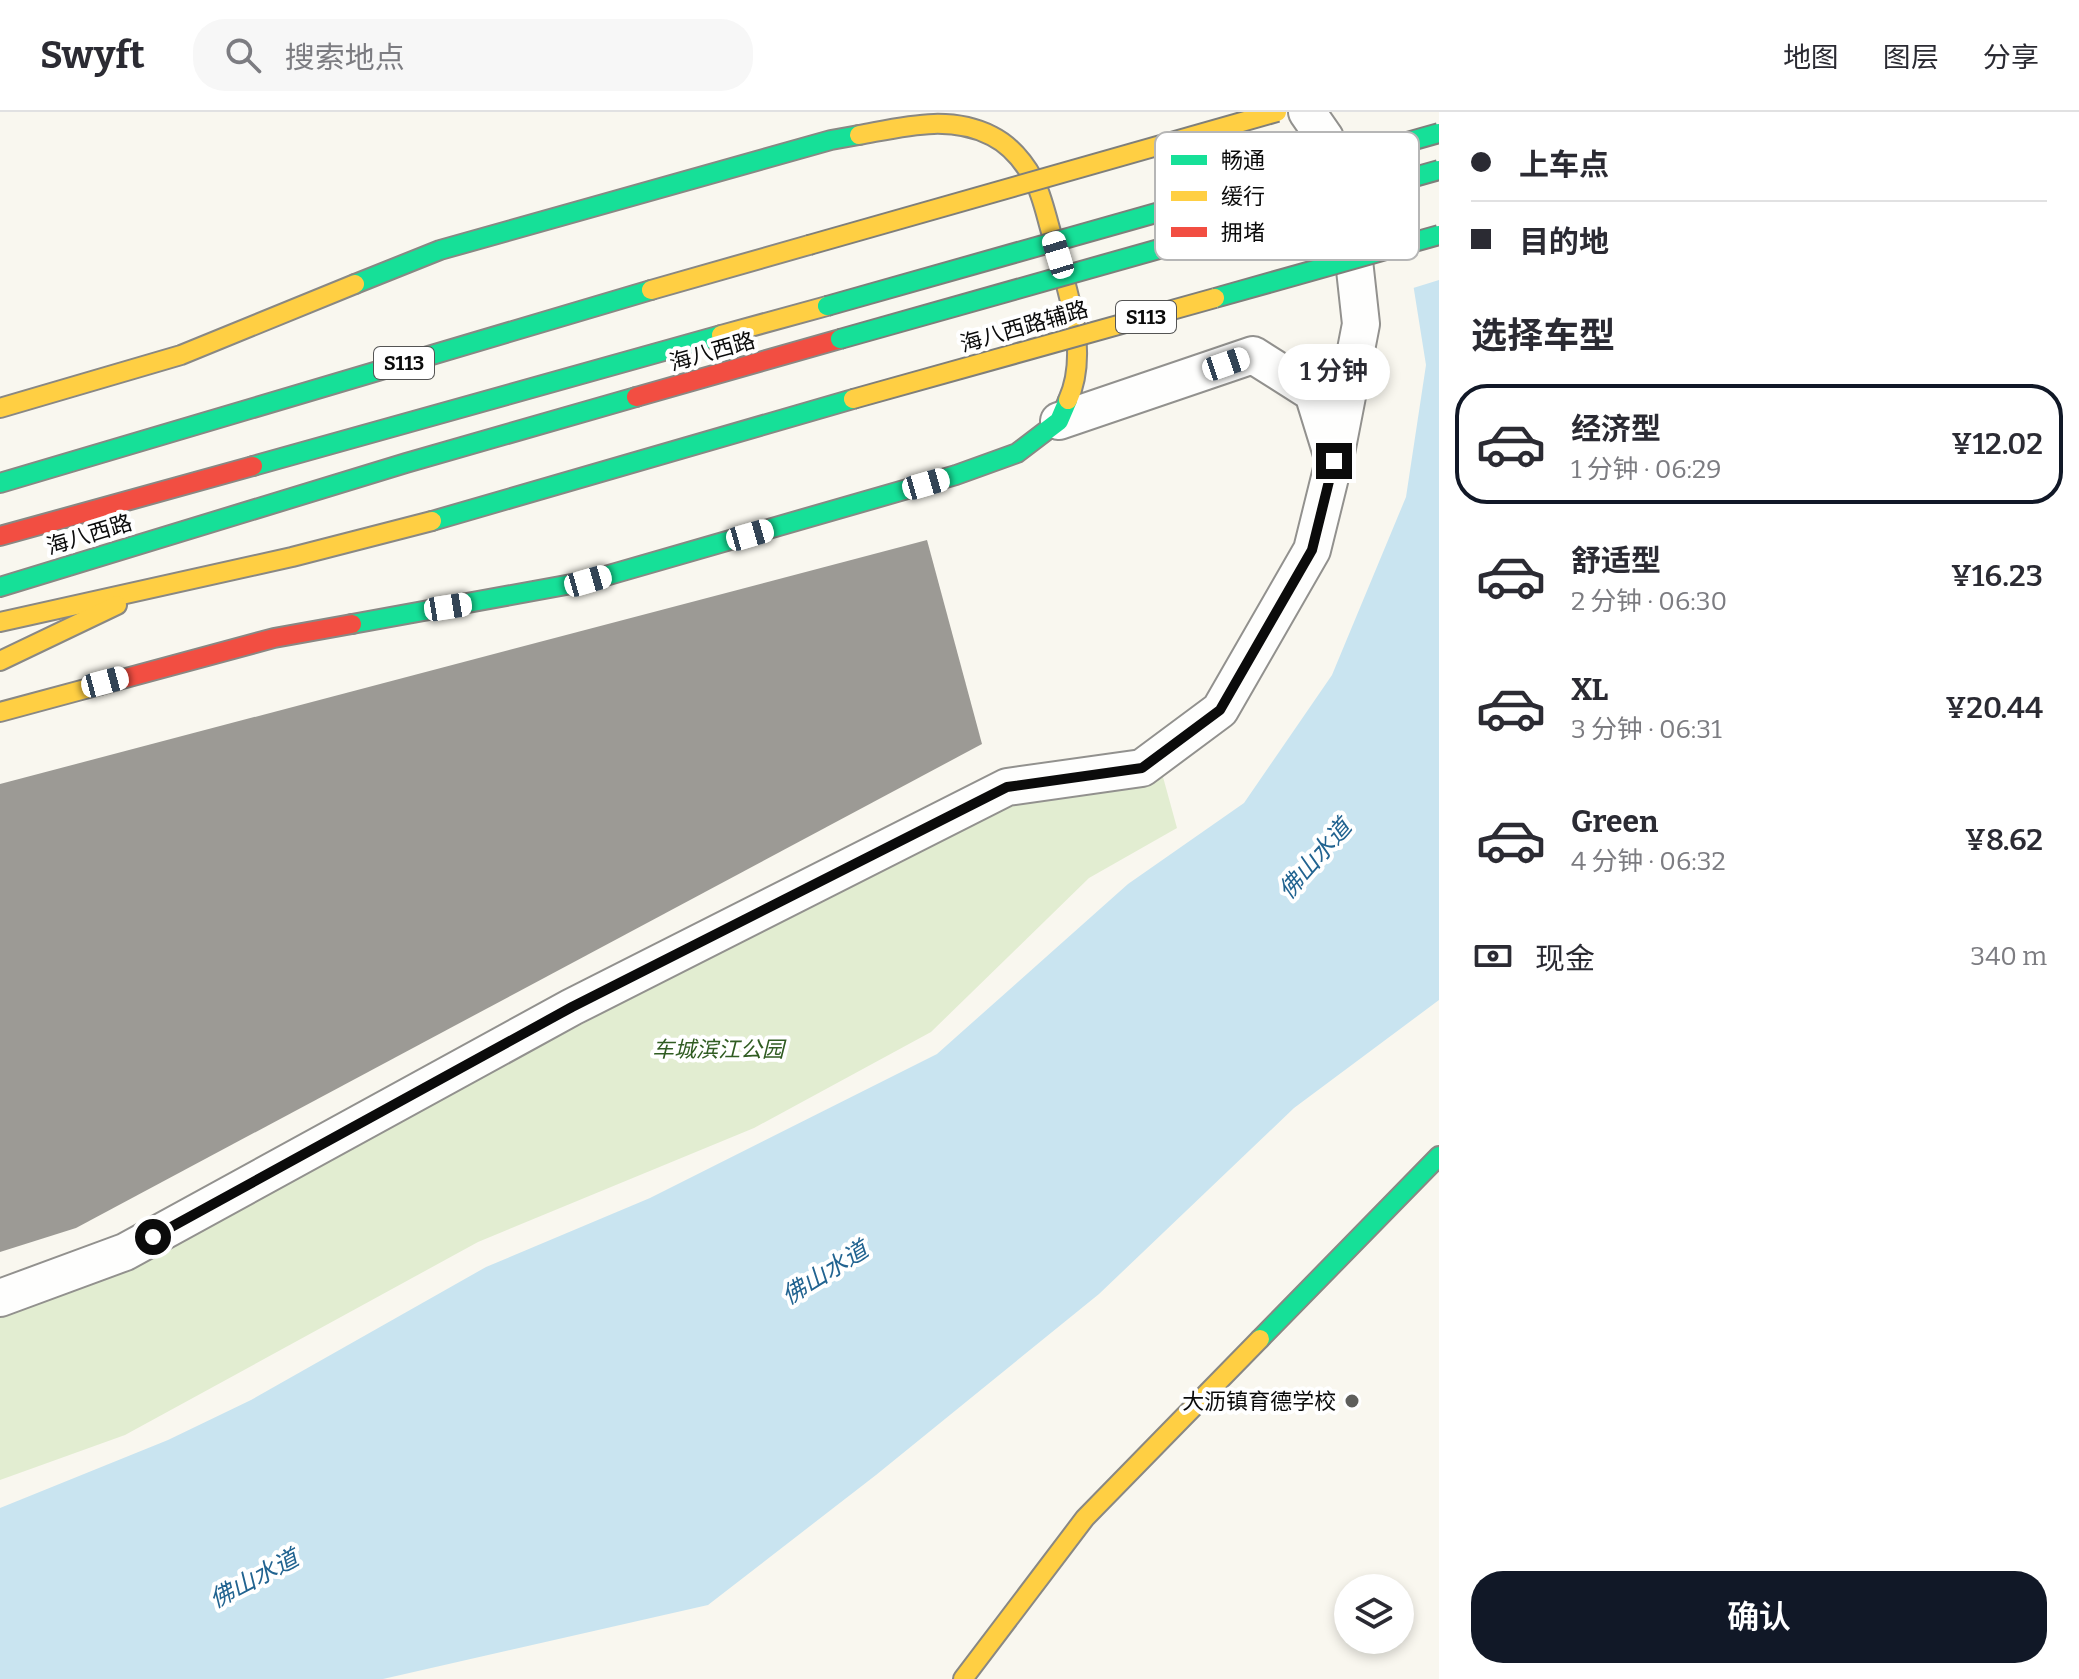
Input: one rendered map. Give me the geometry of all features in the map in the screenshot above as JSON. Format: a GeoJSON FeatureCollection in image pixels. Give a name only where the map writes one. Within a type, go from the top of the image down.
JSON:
{"type":"FeatureCollection","features":[{"type":"Feature","properties":{"kind":"main road","name":"S113"},"geometry":{"type":"LineString","coordinates":[[1207,132],[1277,112]]}},
{"type":"Feature","properties":{"kind":"main road"},"geometry":{"type":"LineString","coordinates":[[0,408],[181,355],[440,250],[815,144],[926,123],[955,124],[992,136],[1017,155],[1035,182],[1071,303],[1075,344],[1075,385],[1059,421],[1017,453],[956,475],[588,581],[274,638],[0,712]]}},
{"type":"Feature","properties":{"kind":"main road","name":"海八西路"},"geometry":{"type":"LineString","coordinates":[[1419,139],[1439,133]]}},
{"type":"Feature","properties":{"kind":"main road","name":"S113"},"geometry":{"type":"LineString","coordinates":[[0,483],[554,317],[1155,147]]}},
{"type":"Feature","properties":{"kind":"main road","name":"海八西路"},"geometry":{"type":"LineString","coordinates":[[1419,176],[1439,170]]}},
{"type":"Feature","properties":{"kind":"main road","name":"海八西路"},"geometry":{"type":"LineString","coordinates":[[0,536],[1155,213]]}},
{"type":"Feature","properties":{"kind":"main road","name":"海八西路辅路"},"geometry":{"type":"LineString","coordinates":[[1419,241],[1439,235]]}},
{"type":"Feature","properties":{"kind":"main road","name":"海八西路"},"geometry":{"type":"LineString","coordinates":[[0,587],[406,463],[1155,250]]}},
{"type":"Feature","properties":{"kind":"main road","name":"海八西路辅路"},"geometry":{"type":"LineString","coordinates":[[149,590],[417,525],[1350,260]]}},
{"type":"Feature","properties":{"kind":"main road"},"geometry":{"type":"LineString","coordinates":[[0,622],[149,590]]}},
{"type":"Feature","properties":{"kind":"main road"},"geometry":{"type":"LineString","coordinates":[[0,661],[149,590]]}},
{"type":"Feature","properties":{"kind":"main road"},"geometry":{"type":"LineString","coordinates":[[963,1679],[1085,1518],[1439,1156]]}},
{"type":"Feature","properties":{"kind":"street"},"geometry":{"type":"LineString","coordinates":[[1307,112],[1321,132]]}},
{"type":"Feature","properties":{"kind":"street"},"geometry":{"type":"LineString","coordinates":[[0,1298],[125,1252],[572,1007],[1007,787],[1142,768],[1220,710],[1312,550],[1334,461],[1361,324],[1354,260]]}},
{"type":"Feature","properties":{"kind":"street"},"geometry":{"type":"LineString","coordinates":[[1059,421],[1253,355],[1313,393],[1334,461]]}},
{"type":"Feature","properties":{"kind":"green space","name":"车城滨江公园"},"geometry":{"type":"Polygon","coordinates":[[[1163,777],[1177,828],[1089,878],[931,1032],[754,1128],[478,1242],[125,1435],[0,1480],[0,1314],[394,1123],[1005,802],[1163,777]]]}},
{"type":"Feature","properties":{"kind":"water","name":"佛山水道"},"geometry":{"type":"Polygon","coordinates":[[[1439,112],[1439,1000],[1294,1108],[1099,1294],[876,1475],[708,1605],[383,1679],[0,1679],[0,1508],[168,1440],[251,1400],[486,1267],[650,1198],[937,1054],[1128,884],[1244,803],[1332,675],[1406,497],[1426,365],[1409,260],[1419,260],[1419,158],[1439,112]]]}},
{"type":"Feature","properties":{"kind":"pier"},"geometry":{"type":"Polygon","coordinates":[[[1345,112],[1439,112],[1439,280],[1410,289],[1405,260],[1419,260],[1419,132],[1356,132],[1345,112]]]}},
{"type":"Feature","properties":{"kind":"building"},"geometry":{"type":"Polygon","coordinates":[[[927,540],[982,744],[76,1228],[0,1252],[0,784],[927,540]]]}},
{"type":"Feature","properties":{"kind":"traffic: fast"},"geometry":{"type":"LineString","coordinates":[[1419,139],[1439,133]]}},
{"type":"Feature","properties":{"kind":"traffic: fast"},"geometry":{"type":"LineString","coordinates":[[355,284],[440,250],[831,140],[859,135]]}},
{"type":"Feature","properties":{"kind":"traffic: fast"},"geometry":{"type":"LineString","coordinates":[[1419,176],[1439,170]]}},
{"type":"Feature","properties":{"kind":"traffic: fast"},"geometry":{"type":"LineString","coordinates":[[827,306],[1155,213]]}},
{"type":"Feature","properties":{"kind":"traffic: fast"},"geometry":{"type":"LineString","coordinates":[[1419,241],[1439,235]]}},
{"type":"Feature","properties":{"kind":"traffic: fast"},"geometry":{"type":"LineString","coordinates":[[840,339],[1155,250]]}},
{"type":"Feature","properties":{"kind":"traffic: fast"},"geometry":{"type":"LineString","coordinates":[[1215,298],[1350,260]]}},
{"type":"Feature","properties":{"kind":"traffic: fast"},"geometry":{"type":"LineString","coordinates":[[0,483],[651,290]]}},
{"type":"Feature","properties":{"kind":"traffic: fast"},"geometry":{"type":"LineString","coordinates":[[253,466],[721,335]]}},
{"type":"Feature","properties":{"kind":"traffic: fast"},"geometry":{"type":"LineString","coordinates":[[0,587],[406,463],[636,397]]}},
{"type":"Feature","properties":{"kind":"traffic: fast"},"geometry":{"type":"LineString","coordinates":[[432,521],[853,399]]}},
{"type":"Feature","properties":{"kind":"traffic: fast"},"geometry":{"type":"LineString","coordinates":[[352,624],[588,581],[956,475],[1017,453],[1059,421],[1068,400]]}},
{"type":"Feature","properties":{"kind":"traffic: fast"},"geometry":{"type":"LineString","coordinates":[[1260,1339],[1439,1156]]}},
{"type":"Feature","properties":{"kind":"traffic: slow"},"geometry":{"type":"LineString","coordinates":[[1207,132],[1277,112]]}},
{"type":"Feature","properties":{"kind":"traffic: slow"},"geometry":{"type":"LineString","coordinates":[[859,135],[926,124],[959,125],[992,136],[1011,149],[1021,161],[1042,199],[1073,316],[1077,360],[1068,400]]}},
{"type":"Feature","properties":{"kind":"traffic: slow"},"geometry":{"type":"LineString","coordinates":[[809,245],[1155,147]]}},
{"type":"Feature","properties":{"kind":"traffic: slow"},"geometry":{"type":"LineString","coordinates":[[651,290],[809,245]]}},
{"type":"Feature","properties":{"kind":"traffic: slow"},"geometry":{"type":"LineString","coordinates":[[0,408],[181,355],[355,284]]}},
{"type":"Feature","properties":{"kind":"traffic: slow"},"geometry":{"type":"LineString","coordinates":[[853,399],[1215,298]]}},
{"type":"Feature","properties":{"kind":"traffic: slow"},"geometry":{"type":"LineString","coordinates":[[721,335],[827,306]]}},
{"type":"Feature","properties":{"kind":"traffic: slow"},"geometry":{"type":"LineString","coordinates":[[0,622],[292,557],[432,521]]}},
{"type":"Feature","properties":{"kind":"traffic: slow"},"geometry":{"type":"LineString","coordinates":[[0,661],[117,605]]}},
{"type":"Feature","properties":{"kind":"traffic: slow"},"geometry":{"type":"LineString","coordinates":[[0,712],[100,685]]}},
{"type":"Feature","properties":{"kind":"traffic: slow"},"geometry":{"type":"LineString","coordinates":[[963,1679],[1085,1518],[1260,1339]]}},
{"type":"Feature","properties":{"kind":"traffic: jam"},"geometry":{"type":"LineString","coordinates":[[636,397],[840,339]]}},
{"type":"Feature","properties":{"kind":"traffic: jam"},"geometry":{"type":"LineString","coordinates":[[0,536],[253,466]]}},
{"type":"Feature","properties":{"kind":"traffic: jam"},"geometry":{"type":"LineString","coordinates":[[100,685],[274,638],[352,624]]}},
{"type":"Feature","properties":{"kind":"place","name":"大沥镇育德学校"},"geometry":{"type":"Point","coordinates":[1352,1401]}},
{"type":"Feature","properties":{"kind":"route"},"geometry":{"type":"LineString","coordinates":[[153,1237],[572,1007],[1007,787],[1142,768],[1220,710],[1312,550],[1334,461]]}}]}
